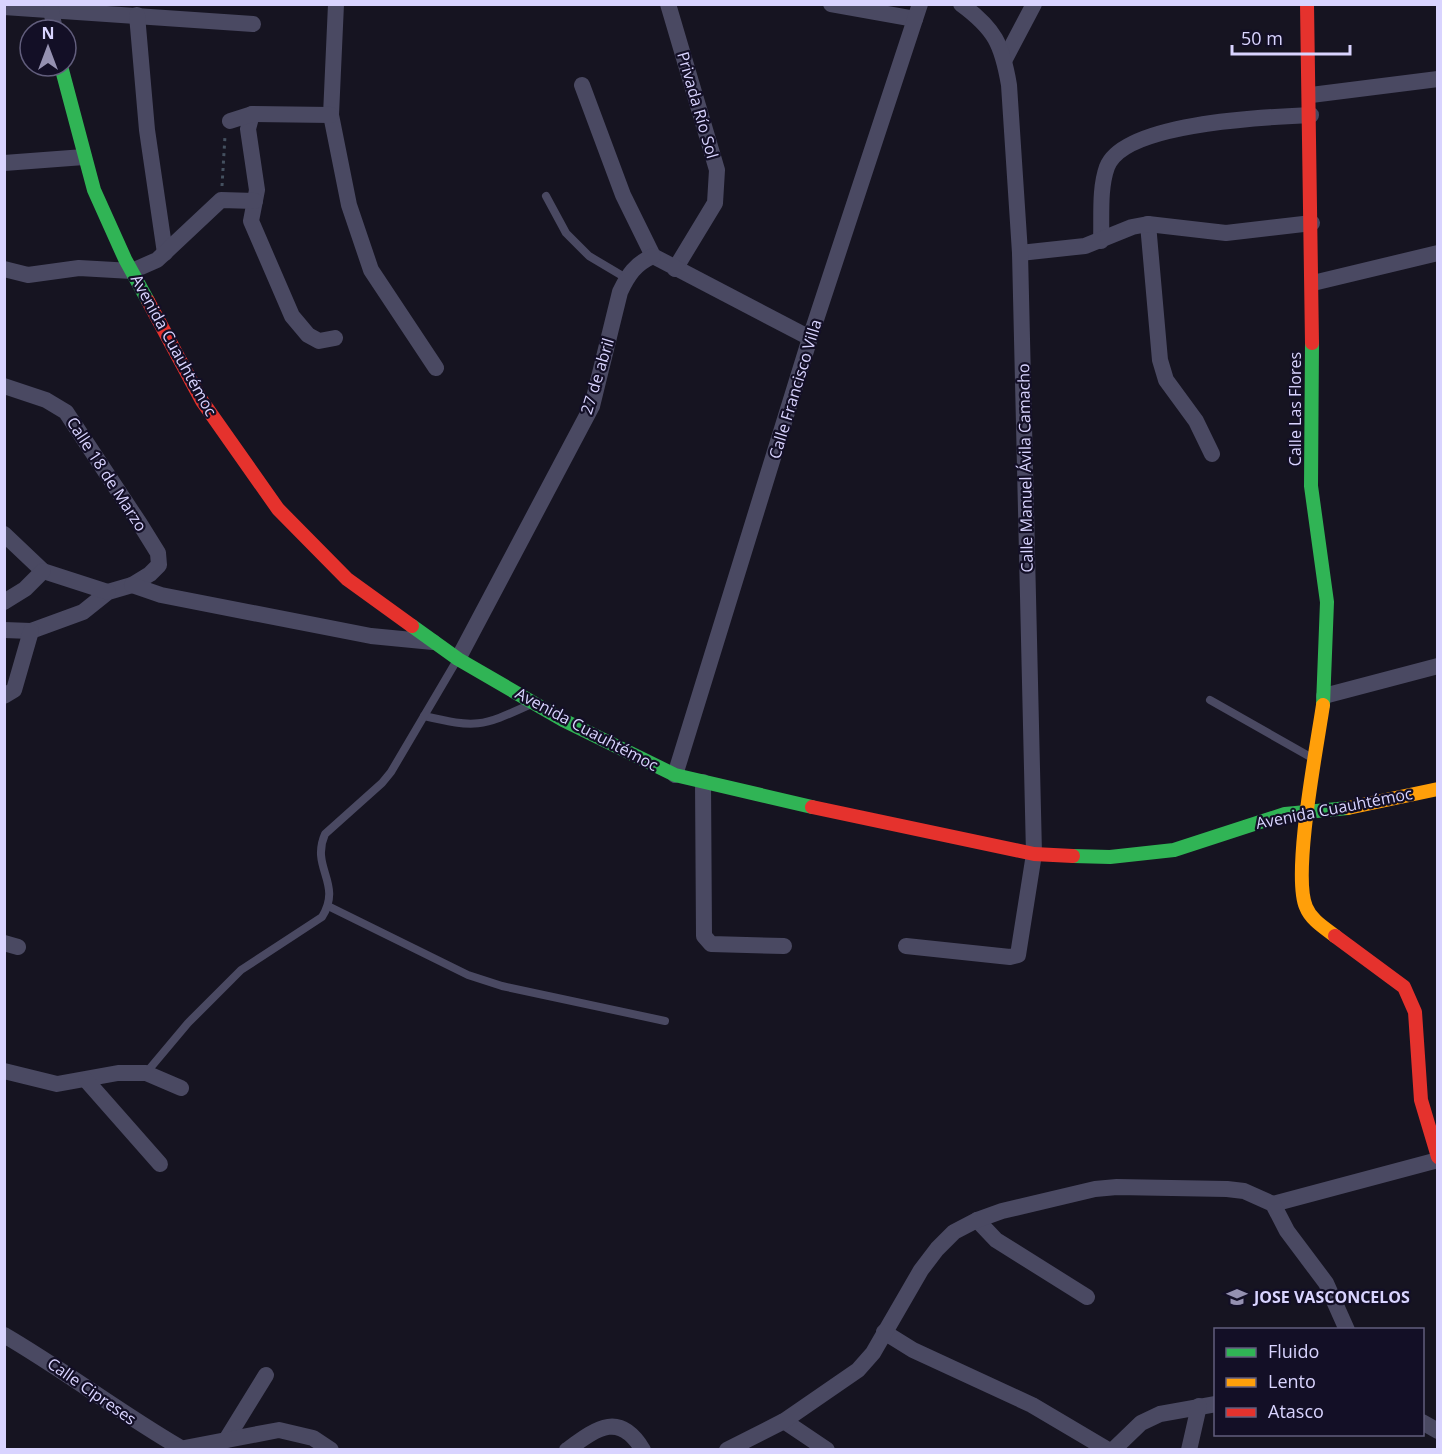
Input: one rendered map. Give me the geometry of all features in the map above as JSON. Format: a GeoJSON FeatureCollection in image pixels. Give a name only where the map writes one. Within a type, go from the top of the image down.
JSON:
{"type":"FeatureCollection","features":[{"type":"Feature","properties":{"kind":"street"},"geometry":{"type":"LineString","coordinates":[[336,4],[332,115],[349,205],[371,270],[436,368]]}},
{"type":"Feature","properties":{"kind":"street","name":"Privada Río Sol"},"geometry":{"type":"LineString","coordinates":[[668,4],[717,170],[715,203],[675,269]]}},
{"type":"Feature","properties":{"kind":"street"},"geometry":{"type":"LineString","coordinates":[[831,4],[917,12]]}},
{"type":"Feature","properties":{"kind":"street","name":"Calle Manuel Ávila Camacho"},"geometry":{"type":"LineString","coordinates":[[906,946],[1010,957],[1018,955],[1034,854],[1020,253],[1009,85],[1005,59],[997,37],[981,19],[961,4]]}},
{"type":"Feature","properties":{"kind":"street"},"geometry":{"type":"LineString","coordinates":[[1005,59],[1034,4]]}},
{"type":"Feature","properties":{"kind":"street","name":"Calle Las Flores"},"geometry":{"type":"LineString","coordinates":[[1307,4],[1311,95],[1311,486],[1327,602],[1324,696],[1307,812],[1301,890],[1306,909],[1318,922],[1404,987],[1411,998],[1415,1012],[1421,1100],[1437,1158]]}},
{"type":"Feature","properties":{"kind":"street"},"geometry":{"type":"LineString","coordinates":[[4,7],[253,24]]}},
{"type":"Feature","properties":{"kind":"street"},"geometry":{"type":"LineString","coordinates":[[51,10],[53,18]]}},
{"type":"Feature","properties":{"kind":"street","name":"Calle Francisco Villa"},"geometry":{"type":"LineString","coordinates":[[675,775],[810,338],[917,12]]}},
{"type":"Feature","properties":{"kind":"street"},"geometry":{"type":"LineString","coordinates":[[137,15],[147,130],[165,253]]}},
{"type":"Feature","properties":{"kind":"street","name":"Avenida Cuauhtémoc"},"geometry":{"type":"LineString","coordinates":[[64,78],[84,157],[108,224],[202,401],[278,509],[347,579],[458,659],[534,703],[675,775],[1034,854],[1110,857],[1174,850],[1262,820],[1354,807],[1413,792],[1437,789]]}},
{"type":"Feature","properties":{"kind":"street"},"geometry":{"type":"LineString","coordinates":[[1311,95],[1437,79]]}},
{"type":"Feature","properties":{"kind":"street"},"geometry":{"type":"LineString","coordinates":[[582,86],[619,184],[653,256],[810,338]]}},
{"type":"Feature","properties":{"kind":"street"},"geometry":{"type":"LineString","coordinates":[[230,121],[252,114],[332,115]]}},
{"type":"Feature","properties":{"kind":"street"},"geometry":{"type":"LineString","coordinates":[[252,114],[248,129],[257,190],[251,221],[291,316],[308,335],[320,341],[335,338]]}},
{"type":"Feature","properties":{"kind":"street"},"geometry":{"type":"LineString","coordinates":[[1101,241],[1107,166],[1117,151],[1135,142],[1194,125],[1240,118],[1311,115]]}},
{"type":"Feature","properties":{"kind":"street"},"geometry":{"type":"LineString","coordinates":[[4,163],[84,157]]}},
{"type":"Feature","properties":{"kind":"street"},"geometry":{"type":"LineString","coordinates":[[4,269],[28,275],[79,268],[132,271],[148,265],[165,253],[221,200],[255,201]]}},
{"type":"Feature","properties":{"kind":"street"},"geometry":{"type":"LineString","coordinates":[[1020,253],[1070,249],[1101,241],[1132,227],[1148,224],[1226,233],[1312,223]]}},
{"type":"Feature","properties":{"kind":"street"},"geometry":{"type":"LineString","coordinates":[[1148,224],[1160,360],[1166,380],[1196,421],[1212,454]]}},
{"type":"Feature","properties":{"kind":"street"},"geometry":{"type":"LineString","coordinates":[[1312,283],[1437,253]]}},
{"type":"Feature","properties":{"kind":"street","name":"27 de abril"},"geometry":{"type":"LineString","coordinates":[[458,659],[591,406],[620,292],[626,278],[638,263],[653,256]]}},
{"type":"Feature","properties":{"kind":"street","name":"Calle 18 de Marzo"},"geometry":{"type":"LineString","coordinates":[[4,386],[46,400],[66,411],[140,524],[158,553],[159,565],[150,574],[132,585]]}},
{"type":"Feature","properties":{"kind":"street"},"geometry":{"type":"LineString","coordinates":[[4,534],[43,571],[108,592]]}},
{"type":"Feature","properties":{"kind":"street"},"geometry":{"type":"LineString","coordinates":[[4,602],[25,589],[43,571]]}},
{"type":"Feature","properties":{"kind":"street"},"geometry":{"type":"LineString","coordinates":[[4,630],[31,631],[83,612],[108,592],[132,585],[161,595],[371,636],[433,642]]}},
{"type":"Feature","properties":{"kind":"street"},"geometry":{"type":"LineString","coordinates":[[4,696],[14,690],[31,631]]}},
{"type":"Feature","properties":{"kind":"street"},"geometry":{"type":"LineString","coordinates":[[1324,696],[1437,666]]}},
{"type":"Feature","properties":{"kind":"street"},"geometry":{"type":"LineString","coordinates":[[703,782],[704,936],[711,944],[784,946]]}},
{"type":"Feature","properties":{"kind":"street"},"geometry":{"type":"LineString","coordinates":[[4,1071],[57,1084],[118,1073],[147,1073],[181,1088]]}},
{"type":"Feature","properties":{"kind":"street"},"geometry":{"type":"LineString","coordinates":[[86,1080],[160,1164]]}},
{"type":"Feature","properties":{"kind":"street"},"geometry":{"type":"LineString","coordinates":[[727,1449],[784,1421],[858,1370],[873,1353],[921,1270],[954,1232],[977,1220],[1002,1211],[1117,1187],[1227,1189],[1244,1191],[1273,1203],[1437,1158]]}},
{"type":"Feature","properties":{"kind":"street"},"geometry":{"type":"LineString","coordinates":[[1273,1203],[1287,1231],[1326,1283],[1347,1328]]}},
{"type":"Feature","properties":{"kind":"street"},"geometry":{"type":"LineString","coordinates":[[977,1220],[996,1240],[1087,1297]]}},
{"type":"Feature","properties":{"kind":"street"},"geometry":{"type":"LineString","coordinates":[[884,1332],[914,1350],[1032,1405],[1108,1449]]}},
{"type":"Feature","properties":{"kind":"street","name":"Calle Cipreses"},"geometry":{"type":"LineString","coordinates":[[4,1335],[49,1361],[130,1419],[176,1448]]}},
{"type":"Feature","properties":{"kind":"street"},"geometry":{"type":"LineString","coordinates":[[226,1440],[266,1375]]}},
{"type":"Feature","properties":{"kind":"street"},"geometry":{"type":"LineString","coordinates":[[1113,1449],[1141,1423],[1160,1414],[1207,1405]]}},
{"type":"Feature","properties":{"kind":"street"},"geometry":{"type":"LineString","coordinates":[[1189,1449],[1207,1405]]}},
{"type":"Feature","properties":{"kind":"street"},"geometry":{"type":"LineString","coordinates":[[784,1421],[827,1449]]}},
{"type":"Feature","properties":{"kind":"street"},"geometry":{"type":"LineString","coordinates":[[1424,1423],[1437,1431]]}},
{"type":"Feature","properties":{"kind":"street"},"geometry":{"type":"LineString","coordinates":[[567,1449],[597,1428],[609,1426],[618,1427],[634,1436],[643,1449]]}},
{"type":"Feature","properties":{"kind":"street"},"geometry":{"type":"LineString","coordinates":[[176,1448],[279,1430],[314,1438],[331,1449]]}},
{"type":"Feature","properties":{"kind":"lane"},"geometry":{"type":"LineString","coordinates":[[546,196],[566,233],[589,256],[626,278]]}},
{"type":"Feature","properties":{"kind":"lane"},"geometry":{"type":"LineString","coordinates":[[147,1073],[188,1023],[241,969],[322,917],[328,906],[330,885],[321,863],[320,846],[325,834],[382,783],[411,741],[458,659]]}},
{"type":"Feature","properties":{"kind":"lane"},"geometry":{"type":"LineString","coordinates":[[1210,700],[1315,760]]}},
{"type":"Feature","properties":{"kind":"lane"},"geometry":{"type":"LineString","coordinates":[[424,716],[461,724],[488,724],[534,703]]}},
{"type":"Feature","properties":{"kind":"lane"},"geometry":{"type":"LineString","coordinates":[[328,906],[468,975],[502,986],[665,1021]]}},
{"type":"Feature","properties":{"kind":"path"},"geometry":{"type":"LineString","coordinates":[[221,200],[225,132],[230,121]]}},
{"type":"Feature","properties":{"kind":"traffic: fast"},"geometry":{"type":"LineString","coordinates":[[64,78],[94,190],[125,259],[148,301]]}},
{"type":"Feature","properties":{"kind":"traffic: fast"},"geometry":{"type":"LineString","coordinates":[[1312,343],[1311,486],[1327,602],[1323,705]]}},
{"type":"Feature","properties":{"kind":"traffic: fast"},"geometry":{"type":"LineString","coordinates":[[412,626],[458,659],[563,720],[675,775],[812,807]]}},
{"type":"Feature","properties":{"kind":"traffic: fast"},"geometry":{"type":"LineString","coordinates":[[1073,856],[1110,857],[1174,850],[1285,814],[1348,808]]}},
{"type":"Feature","properties":{"kind":"traffic: slow"},"geometry":{"type":"LineString","coordinates":[[1323,705],[1307,809],[1302,891],[1311,916],[1335,936]]}},
{"type":"Feature","properties":{"kind":"traffic: slow"},"geometry":{"type":"LineString","coordinates":[[1348,808],[1438,789]]}},
{"type":"Feature","properties":{"kind":"traffic: jam"},"geometry":{"type":"LineString","coordinates":[[1307,4],[1312,343]]}},
{"type":"Feature","properties":{"kind":"traffic: jam"},"geometry":{"type":"LineString","coordinates":[[148,301],[202,401],[278,509],[347,579],[412,626]]}},
{"type":"Feature","properties":{"kind":"traffic: jam"},"geometry":{"type":"LineString","coordinates":[[812,807],[1034,854],[1073,856]]}},
{"type":"Feature","properties":{"kind":"traffic: jam"},"geometry":{"type":"LineString","coordinates":[[1335,936],[1404,987],[1415,1012],[1421,1100],[1438,1157]]}},
{"type":"Feature","properties":{"kind":"place","name":"JOSE VASCONCELOS"},"geometry":{"type":"Point","coordinates":[1237,1297]}}]}
